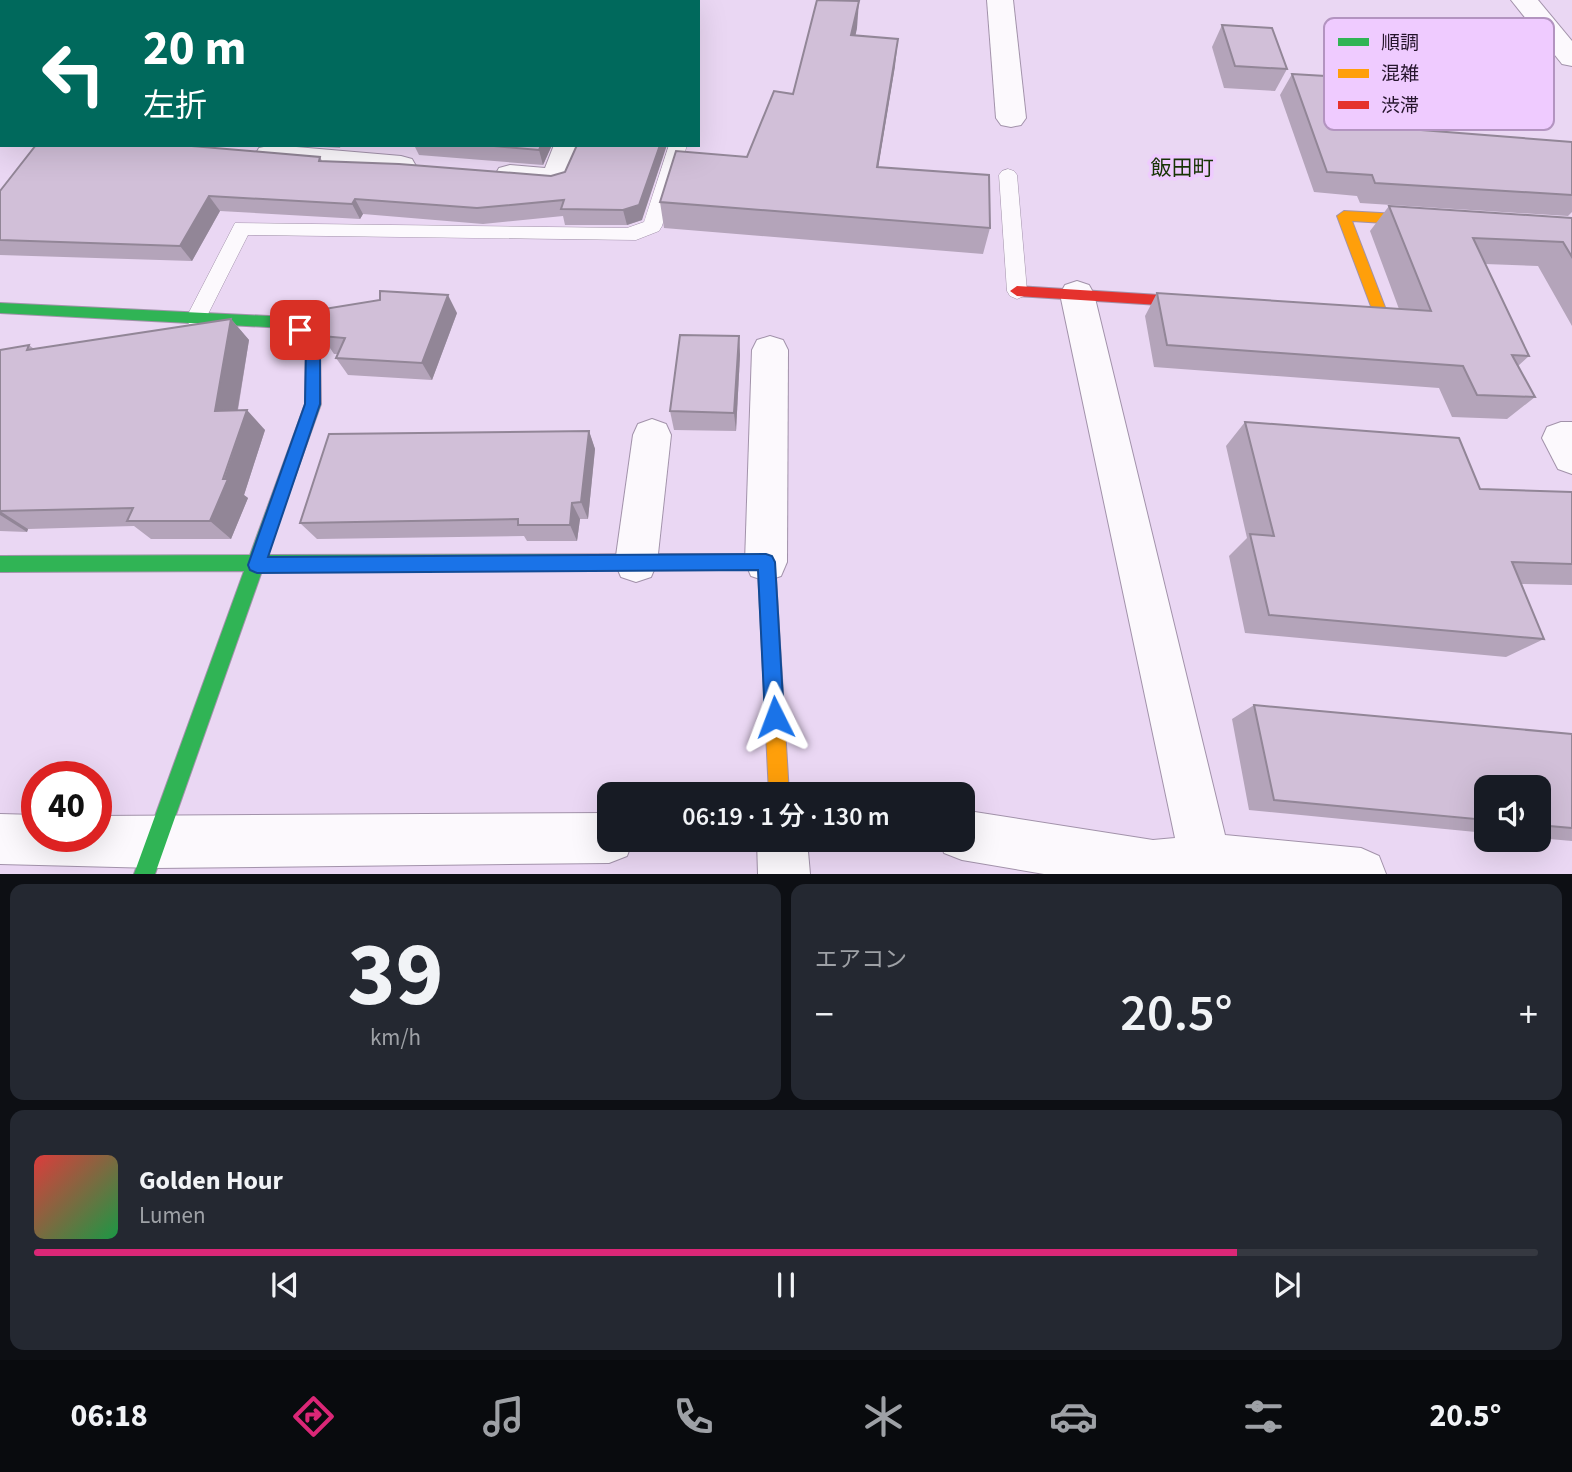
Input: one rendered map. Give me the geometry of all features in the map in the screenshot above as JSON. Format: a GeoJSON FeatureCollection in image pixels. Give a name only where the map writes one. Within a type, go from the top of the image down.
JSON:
{"type":"FeatureCollection","features":[{"type":"Feature","properties":{"kind":"street"},"geometry":{"type":"LineString","coordinates":[[1000,0],[1011,117]]}},
{"type":"Feature","properties":{"kind":"street"},"geometry":{"type":"LineString","coordinates":[[1524,0],[1539,18]]}},
{"type":"Feature","properties":{"kind":"street"},"geometry":{"type":"LineString","coordinates":[[1554,36],[1572,58]]}},
{"type":"Feature","properties":{"kind":"street"},"geometry":{"type":"LineString","coordinates":[[488,173],[556,179],[568,147]]}},
{"type":"Feature","properties":{"kind":"street"},"geometry":{"type":"LineString","coordinates":[[242,153],[433,169]]}},
{"type":"Feature","properties":{"kind":"street"},"geometry":{"type":"LineString","coordinates":[[1326,311],[1381,315],[1343,216],[1451,223]]}},
{"type":"Feature","properties":{"kind":"street"},"geometry":{"type":"LineString","coordinates":[[1017,290],[1229,305]]}},
{"type":"Feature","properties":{"kind":"street"},"geometry":{"type":"LineString","coordinates":[[1077,294],[1205,859]]}},
{"type":"Feature","properties":{"kind":"street"},"geometry":{"type":"LineString","coordinates":[[0,308],[289,323],[300,330],[313,346],[313,404],[150,858]]}},
{"type":"Feature","properties":{"kind":"street"},"geometry":{"type":"LineString","coordinates":[[770,350],[766,562],[778,782]]}},
{"type":"Feature","properties":{"kind":"street"},"geometry":{"type":"LineString","coordinates":[[636,563],[652,435]]}},
{"type":"Feature","properties":{"kind":"street"},"geometry":{"type":"LineString","coordinates":[[1572,438],[1561,438],[1572,457]]}},
{"type":"Feature","properties":{"kind":"street"},"geometry":{"type":"LineString","coordinates":[[0,564],[766,562]]}},
{"type":"Feature","properties":{"kind":"street"},"geometry":{"type":"LineString","coordinates":[[975,837],[1153,866],[1205,859],[1361,873]]}},
{"type":"Feature","properties":{"kind":"street"},"geometry":{"type":"LineString","coordinates":[[0,839],[150,858],[597,839]]}},
{"type":"Feature","properties":{"kind":"street"},"geometry":{"type":"LineString","coordinates":[[783,852],[784,873]]}},
{"type":"Feature","properties":{"kind":"lane"},"geometry":{"type":"LineString","coordinates":[[195,318],[242,228],[629,235],[652,226],[677,147]]}},
{"type":"Feature","properties":{"kind":"lane"},"geometry":{"type":"LineString","coordinates":[[1008,175],[1017,290]]}},
{"type":"Feature","properties":{"kind":"building"},"geometry":{"type":"Polygon","coordinates":[[[817,0],[859,1],[851,35],[898,39],[877,167],[989,175],[990,228],[660,202],[676,151],[747,157],[774,91],[793,94],[817,0]]]}},
{"type":"Feature","properties":{"kind":"building"},"geometry":{"type":"Polygon","coordinates":[[[1222,25],[1272,28],[1287,69],[1235,66],[1222,25]]]}},
{"type":"Feature","properties":{"kind":"building"},"geometry":{"type":"Polygon","coordinates":[[[1292,74],[1324,76],[1324,130],[1421,130],[1572,142],[1572,195],[1375,183],[1372,175],[1327,172],[1292,74]]]}},
{"type":"Feature","properties":{"kind":"building"},"geometry":{"type":"Polygon","coordinates":[[[34,147],[203,147],[320,157],[319,161],[399,164],[551,176],[565,172],[576,147],[659,147],[639,205],[623,210],[561,209],[564,200],[477,208],[355,199],[352,204],[209,196],[180,246],[0,240],[0,191],[34,147]]]}},
{"type":"Feature","properties":{"kind":"building"},"geometry":{"type":"Polygon","coordinates":[[[505,147],[540,147],[539,150],[505,147]]]}},
{"type":"Feature","properties":{"kind":"building"},"geometry":{"type":"Polygon","coordinates":[[[1389,206],[1572,218],[1572,257],[1563,242],[1473,238],[1529,356],[1512,355],[1535,397],[1477,395],[1463,366],[1167,345],[1157,293],[1431,311],[1389,206]]]}},
{"type":"Feature","properties":{"kind":"building"},"geometry":{"type":"Polygon","coordinates":[[[380,291],[448,295],[422,363],[336,358],[345,338],[322,336],[319,322],[312,311],[380,300],[380,291]]]}},
{"type":"Feature","properties":{"kind":"building"},"geometry":{"type":"Polygon","coordinates":[[[231,319],[215,411],[247,410],[223,479],[228,479],[210,521],[127,521],[133,508],[0,511],[0,350],[29,345],[27,350],[231,319]]]}},
{"type":"Feature","properties":{"kind":"building"},"geometry":{"type":"Polygon","coordinates":[[[680,335],[739,336],[734,413],[670,411],[680,335]]]}},
{"type":"Feature","properties":{"kind":"building"},"geometry":{"type":"Polygon","coordinates":[[[1245,422],[1459,438],[1480,489],[1572,492],[1572,564],[1512,562],[1544,639],[1269,615],[1250,534],[1274,536],[1245,422]]]}},
{"type":"Feature","properties":{"kind":"building"},"geometry":{"type":"Polygon","coordinates":[[[589,431],[581,502],[572,503],[570,525],[518,525],[518,519],[300,523],[329,434],[589,431]]]}},
{"type":"Feature","properties":{"kind":"building"},"geometry":{"type":"Polygon","coordinates":[[[1254,705],[1572,734],[1572,828],[1551,826],[1551,775],[1474,775],[1474,819],[1274,800],[1254,705]]]}},
{"type":"Feature","properties":{"kind":"traffic: fast"},"geometry":{"type":"LineString","coordinates":[[0,308],[289,323],[300,330],[313,346],[313,404],[144,874]]}},
{"type":"Feature","properties":{"kind":"traffic: fast"},"geometry":{"type":"LineString","coordinates":[[0,564],[730,562]]}},
{"type":"Feature","properties":{"kind":"traffic: slow"},"geometry":{"type":"LineString","coordinates":[[1337,312],[1381,315],[1344,216],[1434,221]]}},
{"type":"Feature","properties":{"kind":"traffic: slow"},"geometry":{"type":"LineString","coordinates":[[730,562],[766,562],[778,782]]}},
{"type":"Feature","properties":{"kind":"traffic: jam"},"geometry":{"type":"LineString","coordinates":[[1017,291],[1207,303]]}},
{"type":"Feature","properties":{"kind":"district","name":"飯田町"},"geometry":{"type":"Point","coordinates":[1182,168]}},
{"type":"Feature","properties":{"kind":"route"},"geometry":{"type":"LineString","coordinates":[[300,330],[313,346],[313,404],[257,565],[766,562],[775,717]]}}]}
